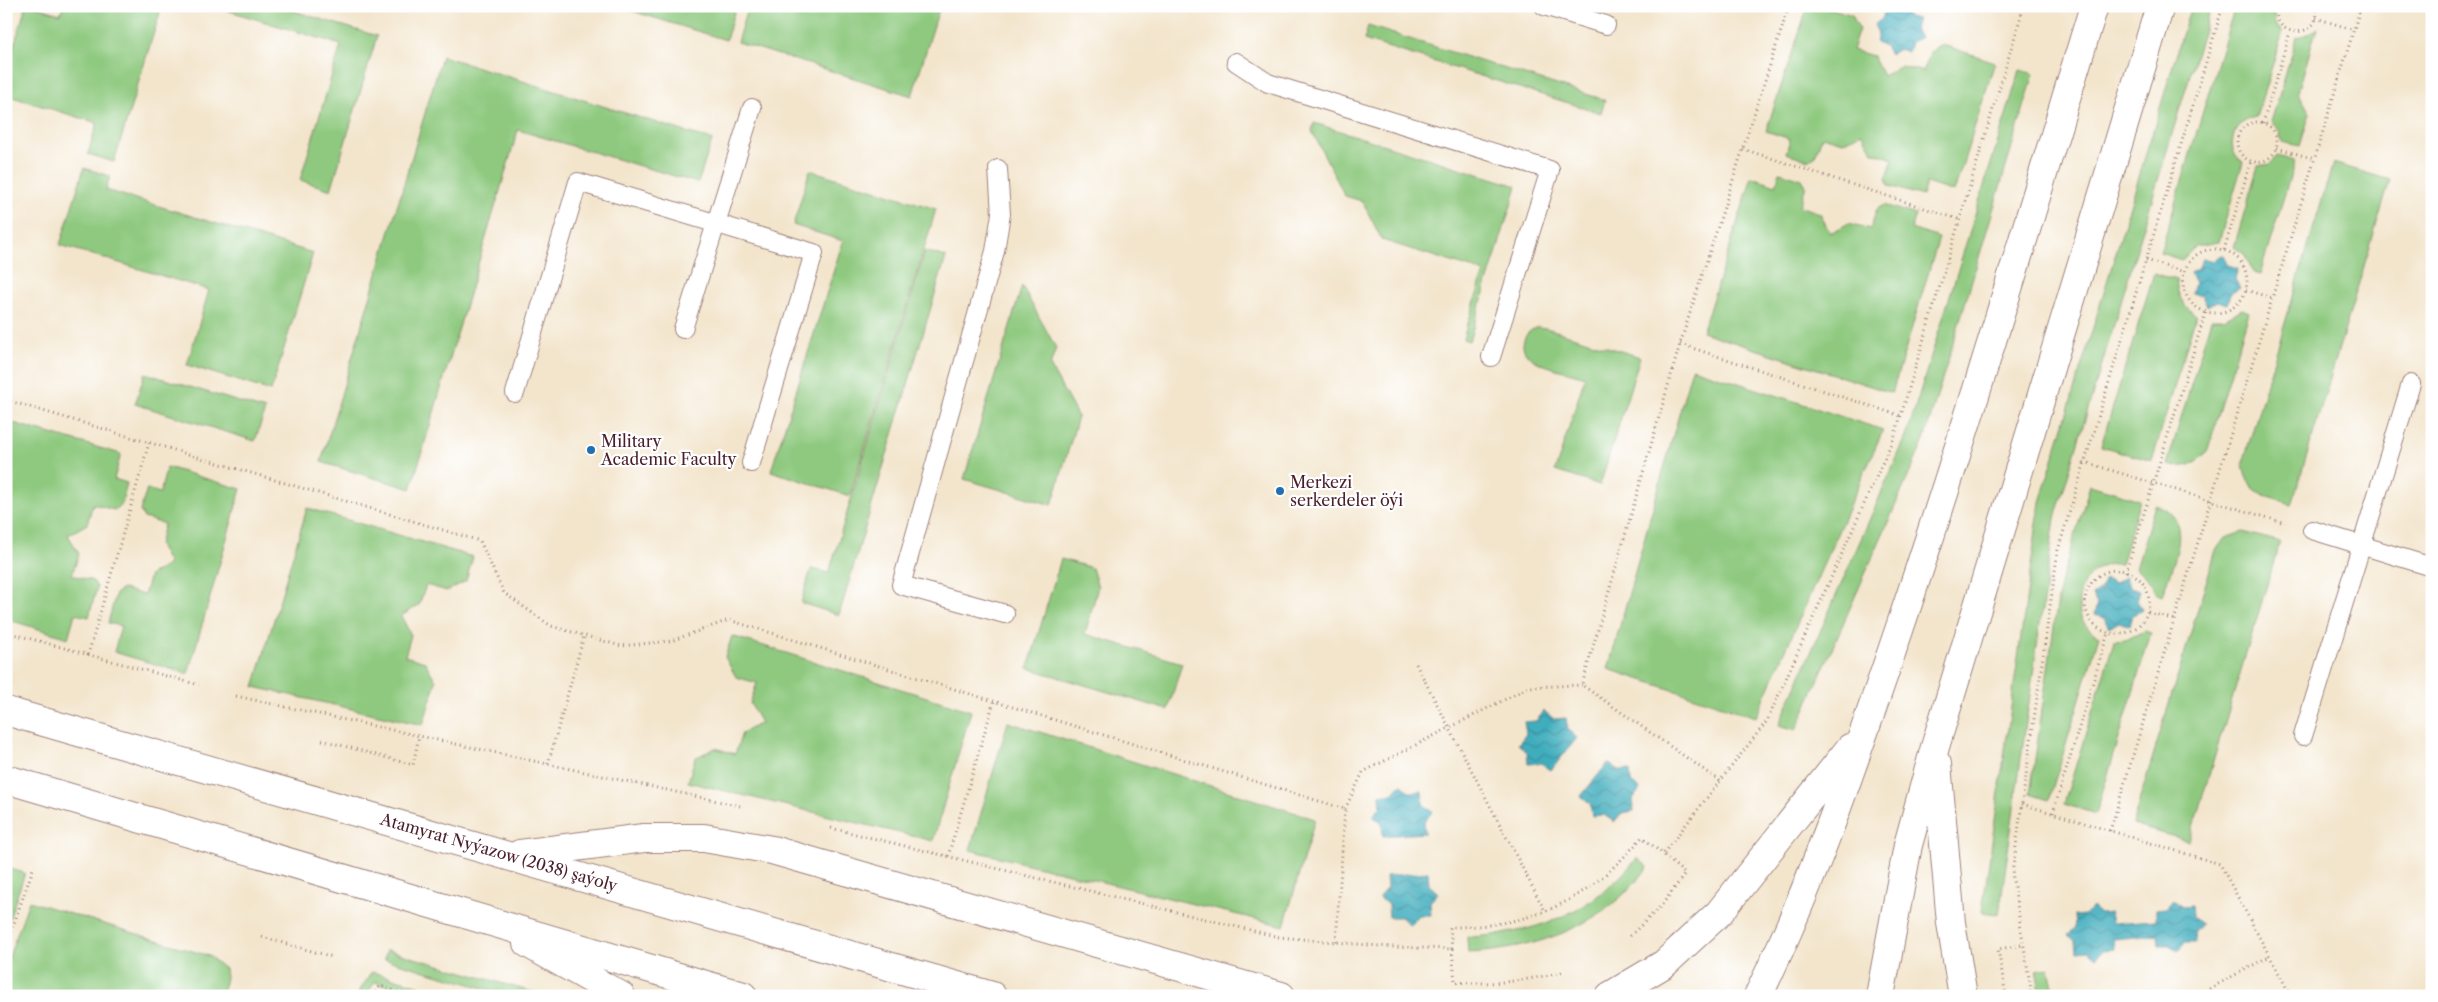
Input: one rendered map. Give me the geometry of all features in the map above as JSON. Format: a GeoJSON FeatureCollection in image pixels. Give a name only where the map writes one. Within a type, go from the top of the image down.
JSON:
{"type":"FeatureCollection","features":[{"type":"Feature","properties":{"kind":"main road"},"geometry":{"type":"LineString","coordinates":[[1758,996],[1788,935],[1865,729],[1950,479],[2094,6]]}},
{"type":"Feature","properties":{"kind":"main road"},"geometry":{"type":"LineString","coordinates":[[1880,996],[1908,845],[1935,747],[2160,6]]}},
{"type":"Feature","properties":{"kind":"main road","name":"Atamyrat Nyýazow (2038) şaýoly"},"geometry":{"type":"LineString","coordinates":[[6,711],[510,855],[992,996]]}},
{"type":"Feature","properties":{"kind":"main road"},"geometry":{"type":"LineString","coordinates":[[1610,996],[1664,964],[1718,913],[1865,729]]}},
{"type":"Feature","properties":{"kind":"main road"},"geometry":{"type":"LineString","coordinates":[[1935,747],[1951,923],[1963,996]]}},
{"type":"Feature","properties":{"kind":"main road"},"geometry":{"type":"LineString","coordinates":[[6,779],[743,996]]}},
{"type":"Feature","properties":{"kind":"main road"},"geometry":{"type":"LineString","coordinates":[[510,855],[644,838],[704,838],[772,850],[1281,996]]}},
{"type":"Feature","properties":{"kind":"main road"},"geometry":{"type":"LineString","coordinates":[[484,919],[620,996]]}},
{"type":"Feature","properties":{"kind":"lane"},"geometry":{"type":"LineString","coordinates":[[1544,6],[1606,25]]}},
{"type":"Feature","properties":{"kind":"lane"},"geometry":{"type":"LineString","coordinates":[[1236,62],[1268,82],[1550,170],[1491,357]]}},
{"type":"Feature","properties":{"kind":"lane"},"geometry":{"type":"LineString","coordinates":[[683,329],[752,108]]}},
{"type":"Feature","properties":{"kind":"lane"},"geometry":{"type":"LineString","coordinates":[[998,169],[1001,214],[995,251],[901,585],[1005,614]]}},
{"type":"Feature","properties":{"kind":"lane"},"geometry":{"type":"LineString","coordinates":[[515,393],[578,182],[814,253],[751,463]]}},
{"type":"Feature","properties":{"kind":"lane"},"geometry":{"type":"LineString","coordinates":[[2303,736],[2410,384]]}},
{"type":"Feature","properties":{"kind":"lane"},"geometry":{"type":"LineString","coordinates":[[2312,530],[2432,567]]}},
{"type":"Feature","properties":{"kind":"path"},"geometry":{"type":"LineString","coordinates":[[1582,685],[1680,344],[1788,6]]}},
{"type":"Feature","properties":{"kind":"path"},"geometry":{"type":"LineString","coordinates":[[1663,854],[1767,721],[1895,435],[2024,6]]}},
{"type":"Feature","properties":{"kind":"path"},"geometry":{"type":"LineString","coordinates":[[2032,996],[2012,874],[2058,550],[2223,6]]}},
{"type":"Feature","properties":{"kind":"path"},"geometry":{"type":"LineString","coordinates":[[2277,6],[2276,12],[2279,22],[2290,32],[2311,28],[2316,18],[2316,6]]}},
{"type":"Feature","properties":{"kind":"path"},"geometry":{"type":"LineString","coordinates":[[2110,831],[2362,6]]}},
{"type":"Feature","properties":{"kind":"path"},"geometry":{"type":"LineString","coordinates":[[2316,18],[2354,30]]}},
{"type":"Feature","properties":{"kind":"path"},"geometry":{"type":"LineString","coordinates":[[2263,123],[2290,32]]}},
{"type":"Feature","properties":{"kind":"path"},"geometry":{"type":"LineString","coordinates":[[2258,121],[2275,132],[2277,148],[2267,160],[2251,161],[2240,152],[2238,136],[2248,124],[2258,121]]}},
{"type":"Feature","properties":{"kind":"path"},"geometry":{"type":"LineString","coordinates":[[2277,148],[2315,159]]}},
{"type":"Feature","properties":{"kind":"path"},"geometry":{"type":"LineString","coordinates":[[1743,149],[1961,220]]}},
{"type":"Feature","properties":{"kind":"path"},"geometry":{"type":"LineString","coordinates":[[2224,250],[2251,161]]}},
{"type":"Feature","properties":{"kind":"path"},"geometry":{"type":"LineString","coordinates":[[2208,250],[2224,250],[2232,254],[2243,266],[2246,274],[2246,290],[2242,298],[2230,309],[2214,312],[2206,311],[2198,308],[2187,296],[2183,280],[2184,272],[2188,264],[2200,253],[2208,250]]}},
{"type":"Feature","properties":{"kind":"path"},"geometry":{"type":"LineString","coordinates":[[2146,260],[2184,272]]}},
{"type":"Feature","properties":{"kind":"path"},"geometry":{"type":"LineString","coordinates":[[2246,290],[2272,298]]}},
{"type":"Feature","properties":{"kind":"path"},"geometry":{"type":"LineString","coordinates":[[2126,572],[2206,311]]}},
{"type":"Feature","properties":{"kind":"path"},"geometry":{"type":"LineString","coordinates":[[1680,344],[1901,416]]}},
{"type":"Feature","properties":{"kind":"path"},"geometry":{"type":"LineString","coordinates":[[6,400],[480,541],[504,593],[551,626],[621,646],[671,641],[729,620],[1345,809]]}},
{"type":"Feature","properties":{"kind":"path"},"geometry":{"type":"LineString","coordinates":[[88,655],[149,442]]}},
{"type":"Feature","properties":{"kind":"path"},"geometry":{"type":"LineString","coordinates":[[2084,462],[2312,530]]}},
{"type":"Feature","properties":{"kind":"path"},"geometry":{"type":"LineString","coordinates":[[2110,571],[2126,572],[2141,581],[2146,587],[2149,604],[2148,612],[2144,620],[2132,631],[2124,634],[2108,633],[2094,624],[2089,618],[2085,602],[2086,593],[2090,585],[2102,574],[2110,571]]}},
{"type":"Feature","properties":{"kind":"path"},"geometry":{"type":"LineString","coordinates":[[2148,612],[2175,620]]}},
{"type":"Feature","properties":{"kind":"path"},"geometry":{"type":"LineString","coordinates":[[6,632],[198,685]]}},
{"type":"Feature","properties":{"kind":"path"},"geometry":{"type":"LineString","coordinates":[[2053,813],[2108,633]]}},
{"type":"Feature","properties":{"kind":"path"},"geometry":{"type":"LineString","coordinates":[[548,764],[584,636]]}},
{"type":"Feature","properties":{"kind":"path"},"geometry":{"type":"LineString","coordinates":[[1416,664],[1545,911]]}},
{"type":"Feature","properties":{"kind":"path"},"geometry":{"type":"LineString","coordinates":[[1336,942],[1345,809],[1363,772],[1529,687],[1582,685],[1720,781]]}},
{"type":"Feature","properties":{"kind":"path"},"geometry":{"type":"LineString","coordinates":[[236,696],[750,808]]}},
{"type":"Feature","properties":{"kind":"path"},"geometry":{"type":"LineString","coordinates":[[948,856],[994,701]]}},
{"type":"Feature","properties":{"kind":"path"},"geometry":{"type":"LineString","coordinates":[[322,740],[413,765],[419,736]]}},
{"type":"Feature","properties":{"kind":"path"},"geometry":{"type":"LineString","coordinates":[[2022,804],[2220,864],[2291,996]]}},
{"type":"Feature","properties":{"kind":"path"},"geometry":{"type":"LineString","coordinates":[[825,826],[1279,937],[1452,949]]}},
{"type":"Feature","properties":{"kind":"path"},"geometry":{"type":"LineString","coordinates":[[1562,972],[1533,980],[1477,984],[1455,982],[1450,927],[1482,927],[1505,923],[1545,911],[1577,896],[1609,873],[1642,838],[1663,854],[1684,874],[1661,906],[1630,936]]}},
{"type":"Feature","properties":{"kind":"path"},"geometry":{"type":"LineString","coordinates":[[6,946],[34,866]]}},
{"type":"Feature","properties":{"kind":"path"},"geometry":{"type":"LineString","coordinates":[[262,937],[334,957]]}},
{"type":"Feature","properties":{"kind":"path"},"geometry":{"type":"LineString","coordinates":[[2006,996],[1998,949],[2023,945]]}},
{"type":"Feature","properties":{"kind":"path"},"geometry":{"type":"LineString","coordinates":[[2196,996],[2270,956]]}},
{"type":"Feature","properties":{"kind":"path"},"geometry":{"type":"LineString","coordinates":[[373,996],[380,986],[413,996]]}},
{"type":"Feature","properties":{"kind":"green space"},"geometry":{"type":"Polygon","coordinates":[[[26,6],[34,6],[60,14],[63,6],[162,6],[114,162],[88,154],[97,123],[6,95],[6,72],[26,6]]]}},
{"type":"Feature","properties":{"kind":"green space"},"geometry":{"type":"Polygon","coordinates":[[[213,6],[277,6],[377,36],[331,190],[300,180],[341,45],[213,6]]]}},
{"type":"Feature","properties":{"kind":"green space"},"geometry":{"type":"Polygon","coordinates":[[[616,6],[736,6],[726,40],[616,6]]]}},
{"type":"Feature","properties":{"kind":"green space"},"geometry":{"type":"Polygon","coordinates":[[[748,6],[940,6],[912,96],[737,42],[748,6]]]}},
{"type":"Feature","properties":{"kind":"green space"},"geometry":{"type":"Polygon","coordinates":[[[1808,6],[1823,6],[1852,15],[1859,29],[1852,50],[1873,56],[1883,76],[1902,66],[1923,72],[1930,52],[1943,45],[1995,62],[1954,192],[1926,183],[1922,196],[1890,186],[1886,179],[1893,159],[1873,152],[1862,133],[1843,142],[1822,136],[1815,156],[1808,160],[1786,153],[1790,139],[1766,131],[1808,6]]]}},
{"type":"Feature","properties":{"kind":"green space"},"geometry":{"type":"Polygon","coordinates":[[[2191,6],[2211,6],[2055,518],[1999,914],[1982,912],[2040,502],[2191,6]]]}},
{"type":"Feature","properties":{"kind":"green space"},"geometry":{"type":"Polygon","coordinates":[[[2235,6],[2273,6],[2275,24],[2283,32],[2256,117],[2242,123],[2234,135],[2233,149],[2243,162],[2219,242],[2196,246],[2182,260],[2160,253],[2235,6]]]}},
{"type":"Feature","properties":{"kind":"green space"},"geometry":{"type":"Polygon","coordinates":[[[1368,26],[1605,100],[1601,113],[1364,40],[1368,26]]]}},
{"type":"Feature","properties":{"kind":"green space"},"geometry":{"type":"Polygon","coordinates":[[[2317,27],[2298,92],[2310,113],[2300,146],[2282,142],[2279,130],[2271,122],[2297,37],[2308,34],[2317,27]]]}},
{"type":"Feature","properties":{"kind":"green space"},"geometry":{"type":"Polygon","coordinates":[[[442,56],[712,140],[698,183],[518,130],[411,489],[321,462],[442,56]]]}},
{"type":"Feature","properties":{"kind":"green space"},"geometry":{"type":"Polygon","coordinates":[[[2020,70],[2034,74],[1923,443],[1796,730],[1779,725],[1906,437],[2020,70]]]}},
{"type":"Feature","properties":{"kind":"green space"},"geometry":{"type":"Polygon","coordinates":[[[1314,123],[1517,186],[1469,341],[1463,339],[1484,272],[1382,240],[1362,201],[1345,196],[1312,131],[1314,123]]]}},
{"type":"Feature","properties":{"kind":"green space"},"geometry":{"type":"Polygon","coordinates":[[[2277,156],[2295,161],[2260,274],[2253,272],[2244,254],[2234,247],[2258,166],[2269,164],[2277,156]]]}},
{"type":"Feature","properties":{"kind":"green space"},"geometry":{"type":"Polygon","coordinates":[[[2333,163],[2390,180],[2292,504],[2266,496],[2253,487],[2248,481],[2243,463],[2333,163]]]}},
{"type":"Feature","properties":{"kind":"green space"},"geometry":{"type":"Polygon","coordinates":[[[84,168],[110,176],[106,190],[313,253],[271,391],[187,365],[209,290],[60,245],[84,168]]]}},
{"type":"Feature","properties":{"kind":"green space"},"geometry":{"type":"Polygon","coordinates":[[[810,170],[936,209],[850,496],[771,471],[843,241],[793,225],[810,170]]]}},
{"type":"Feature","properties":{"kind":"green space"},"geometry":{"type":"Polygon","coordinates":[[[1780,172],[1802,179],[1806,186],[1799,206],[1820,213],[1830,233],[1849,223],[1870,229],[1877,209],[1884,205],[1916,215],[1911,229],[1939,238],[1892,393],[1702,332],[1752,177],[1776,185],[1780,172]]]}},
{"type":"Feature","properties":{"kind":"green space"},"geometry":{"type":"Polygon","coordinates":[[[925,251],[946,257],[839,615],[801,603],[811,569],[829,573],[925,251]]]}},
{"type":"Feature","properties":{"kind":"green space"},"geometry":{"type":"Polygon","coordinates":[[[2154,273],[2176,280],[2182,300],[2196,315],[2152,461],[2101,446],[2154,273]]]}},
{"type":"Feature","properties":{"kind":"green space"},"geometry":{"type":"Polygon","coordinates":[[[1022,286],[1056,348],[1050,366],[1078,417],[1052,505],[964,479],[1022,286]]]}},
{"type":"Feature","properties":{"kind":"green space"},"geometry":{"type":"Polygon","coordinates":[[[2242,309],[2249,312],[2208,449],[2196,462],[2185,466],[2167,465],[2211,319],[2224,319],[2242,309]]]}},
{"type":"Feature","properties":{"kind":"green space"},"geometry":{"type":"Polygon","coordinates":[[[1537,327],[1546,328],[1640,357],[1600,485],[1555,471],[1585,377],[1548,366],[1530,357],[1525,351],[1524,338],[1537,327]]]}},
{"type":"Feature","properties":{"kind":"green space"},"geometry":{"type":"Polygon","coordinates":[[[1692,368],[1883,430],[1756,717],[1608,669],[1692,368]]]}},
{"type":"Feature","properties":{"kind":"green space"},"geometry":{"type":"Polygon","coordinates":[[[145,373],[265,410],[255,441],[135,404],[145,373]]]}},
{"type":"Feature","properties":{"kind":"green space"},"geometry":{"type":"Polygon","coordinates":[[[6,421],[121,454],[114,479],[127,483],[121,506],[114,510],[93,504],[87,524],[68,535],[79,554],[72,575],[93,581],[97,587],[89,617],[75,614],[68,638],[6,619],[6,421]]]}},
{"type":"Feature","properties":{"kind":"green space"},"geometry":{"type":"Polygon","coordinates":[[[167,467],[241,489],[188,674],[114,652],[121,626],[108,623],[116,593],[123,589],[144,595],[150,575],[169,564],[159,545],[164,524],[144,518],[140,511],[147,489],[160,493],[167,467]]]}},
{"type":"Feature","properties":{"kind":"green space"},"geometry":{"type":"Polygon","coordinates":[[[2090,485],[2140,500],[2121,564],[2107,565],[2095,571],[2086,580],[2081,591],[2079,604],[2081,616],[2088,628],[2099,636],[2049,800],[2030,794],[2060,585],[2090,485]]]}},
{"type":"Feature","properties":{"kind":"green space"},"geometry":{"type":"Polygon","coordinates":[[[2155,505],[2168,511],[2176,520],[2178,531],[2175,558],[2162,596],[2155,593],[2152,584],[2136,568],[2155,505]]]}},
{"type":"Feature","properties":{"kind":"green space"},"geometry":{"type":"Polygon","coordinates":[[[307,508],[473,557],[466,581],[447,591],[426,585],[419,605],[401,616],[411,635],[405,656],[425,662],[436,681],[423,725],[254,687],[307,508]]]}},
{"type":"Feature","properties":{"kind":"green space"},"geometry":{"type":"Polygon","coordinates":[[[2243,532],[2280,542],[2189,841],[2132,825],[2216,550],[2225,538],[2243,532]]]}},
{"type":"Feature","properties":{"kind":"green space"},"geometry":{"type":"Polygon","coordinates":[[[1061,559],[1092,568],[1098,587],[1085,634],[1182,663],[1168,710],[1028,668],[1061,559]]]}},
{"type":"Feature","properties":{"kind":"green space"},"geometry":{"type":"Polygon","coordinates":[[[2144,631],[2151,633],[2096,814],[2064,804],[2114,641],[2126,640],[2144,631]]]}},
{"type":"Feature","properties":{"kind":"green space"},"geometry":{"type":"Polygon","coordinates":[[[732,636],[971,711],[933,841],[688,782],[695,758],[715,748],[735,754],[742,733],[761,723],[750,703],[757,683],[736,677],[725,657],[732,636]]]}},
{"type":"Feature","properties":{"kind":"green space"},"geometry":{"type":"Polygon","coordinates":[[[1008,722],[1315,819],[1284,926],[970,850],[1008,722]]]}},
{"type":"Feature","properties":{"kind":"green space"},"geometry":{"type":"Polygon","coordinates":[[[1637,858],[1648,867],[1631,887],[1591,919],[1568,931],[1544,940],[1494,951],[1468,953],[1467,937],[1516,931],[1539,925],[1561,917],[1582,906],[1602,893],[1637,858]]]}},
{"type":"Feature","properties":{"kind":"green space"},"geometry":{"type":"Polygon","coordinates":[[[6,868],[25,873],[6,928],[6,868]]]}},
{"type":"Feature","properties":{"kind":"green space"},"geometry":{"type":"Polygon","coordinates":[[[29,901],[209,956],[225,969],[226,978],[222,994],[6,996],[6,965],[29,901]]]}},
{"type":"Feature","properties":{"kind":"green space"},"geometry":{"type":"Polygon","coordinates":[[[387,950],[546,996],[511,996],[384,959],[387,950]]]}},
{"type":"Feature","properties":{"kind":"green space"},"geometry":{"type":"Polygon","coordinates":[[[2049,968],[2055,996],[2041,996],[2036,970],[2049,968]]]}},
{"type":"Feature","properties":{"kind":"green space"},"geometry":{"type":"Polygon","coordinates":[[[372,972],[454,996],[422,996],[375,982],[366,996],[356,996],[372,972]]]}},
{"type":"Feature","properties":{"kind":"water"},"geometry":{"type":"Polygon","coordinates":[[[1903,8],[1908,17],[1918,19],[1915,29],[1920,38],[1911,42],[1908,52],[1899,49],[1890,54],[1885,46],[1876,43],[1878,33],[1874,25],[1882,19],[1885,10],[1894,13],[1903,8]]]}},
{"type":"Feature","properties":{"kind":"water"},"geometry":{"type":"Polygon","coordinates":[[[2223,255],[2228,265],[2238,268],[2235,279],[2240,288],[2230,294],[2227,304],[2217,301],[2207,306],[2202,296],[2192,293],[2195,283],[2190,273],[2199,268],[2202,258],[2213,261],[2223,255]]]}},
{"type":"Feature","properties":{"kind":"water"},"geometry":{"type":"Polygon","coordinates":[[[2125,577],[2130,587],[2140,590],[2137,600],[2142,610],[2133,615],[2130,626],[2119,622],[2109,628],[2104,618],[2094,615],[2097,604],[2092,595],[2101,589],[2105,579],[2115,583],[2125,577]]]}},
{"type":"Feature","properties":{"kind":"water"},"geometry":{"type":"Polygon","coordinates":[[[1544,711],[1554,719],[1566,718],[1568,730],[1577,738],[1551,770],[1541,763],[1528,764],[1527,752],[1518,744],[1526,734],[1524,722],[1536,721],[1544,711]]]}},
{"type":"Feature","properties":{"kind":"water"},"geometry":{"type":"Polygon","coordinates":[[[1608,763],[1618,770],[1630,770],[1631,782],[1640,789],[1633,799],[1634,811],[1622,813],[1614,822],[1604,815],[1592,816],[1590,803],[1581,796],[1608,763]]]}},
{"type":"Feature","properties":{"kind":"water"},"geometry":{"type":"Polygon","coordinates":[[[1401,784],[1410,792],[1422,791],[1423,804],[1433,812],[1424,821],[1425,833],[1383,836],[1382,824],[1373,816],[1381,807],[1380,795],[1392,793],[1401,784]]]}},
{"type":"Feature","properties":{"kind":"water"},"geometry":{"type":"Polygon","coordinates":[[[1428,872],[1429,885],[1438,893],[1430,902],[1431,915],[1418,915],[1410,925],[1401,917],[1389,917],[1388,905],[1379,897],[1387,888],[1386,876],[1428,872]]]}},
{"type":"Feature","properties":{"kind":"water"},"geometry":{"type":"Polygon","coordinates":[[[2174,900],[2182,907],[2192,906],[2193,917],[2201,924],[2194,932],[2195,943],[2185,943],[2178,951],[2169,945],[2159,945],[2158,935],[2113,939],[2114,949],[2103,950],[2096,958],[2088,951],[2077,952],[2076,941],[2068,935],[2075,927],[2074,916],[2085,915],[2092,907],[2100,914],[2110,913],[2112,923],[2156,920],[2156,909],[2167,908],[2174,900]]]}},
{"type":"Feature","properties":{"kind":"place","name":"Military Academic Faculty"},"geometry":{"type":"Point","coordinates":[591,450]}},
{"type":"Feature","properties":{"kind":"place","name":"Merkezi serkerdeler öýi"},"geometry":{"type":"Point","coordinates":[1280,491]}}]}
